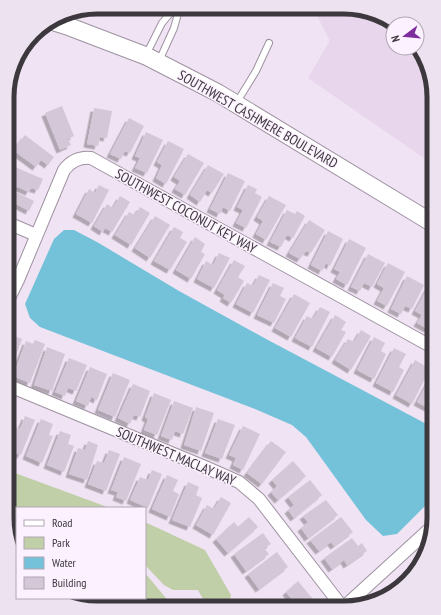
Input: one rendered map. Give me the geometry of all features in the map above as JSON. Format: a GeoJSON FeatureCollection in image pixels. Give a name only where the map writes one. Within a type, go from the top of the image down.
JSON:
{"type":"FeatureCollection","features":[{"type":"Feature","properties":{"kind":"street","name":"SOUTHWEST CASHMERE BOULEVARD"},"geometry":{"type":"LineString","coordinates":[[58,23],[152,60],[218,93],[427,220]]}},
{"type":"Feature","properties":{"kind":"street","name":"SOUTHWEST COCONUT KEY WAY"},"geometry":{"type":"LineString","coordinates":[[14,288],[68,165],[78,159],[86,157],[91,158],[427,344]]}},
{"type":"Feature","properties":{"kind":"street"},"geometry":{"type":"LineString","coordinates":[[14,226],[36,235]]}},
{"type":"Feature","properties":{"kind":"street","name":"SOUTHWEST MACLAY WAY"},"geometry":{"type":"LineString","coordinates":[[14,388],[205,466],[239,482],[259,499],[338,601]]}},
{"type":"Feature","properties":{"kind":"street"},"geometry":{"type":"LineString","coordinates":[[351,601],[425,533]]}},
{"type":"Feature","properties":{"kind":"lane"},"geometry":{"type":"LineString","coordinates":[[152,60],[162,23],[170,14]]}},
{"type":"Feature","properties":{"kind":"lane"},"geometry":{"type":"LineString","coordinates":[[152,60],[174,28],[178,14]]}},
{"type":"Feature","properties":{"kind":"lane"},"geometry":{"type":"LineString","coordinates":[[236,104],[256,71],[269,43]]}},
{"type":"Feature","properties":{"kind":"shaded area"},"geometry":{"type":"Polygon","coordinates":[[[316,14],[355,15],[376,20],[385,25],[385,56],[416,56],[423,70],[426,86],[427,160],[308,78],[329,42],[329,39],[316,14]]]}},
{"type":"Feature","properties":{"kind":"green space"},"geometry":{"type":"Polygon","coordinates":[[[14,473],[107,507],[16,507],[16,532],[14,518],[14,473]]]}},
{"type":"Feature","properties":{"kind":"green space"},"geometry":{"type":"Polygon","coordinates":[[[146,522],[205,550],[231,595],[230,601],[204,601],[198,590],[173,590],[164,585],[146,566],[146,522]]]}},
{"type":"Feature","properties":{"kind":"green space"},"geometry":{"type":"Polygon","coordinates":[[[146,574],[168,601],[97,601],[80,599],[146,599],[146,574]]]}},
{"type":"Feature","properties":{"kind":"water"},"geometry":{"type":"Polygon","coordinates":[[[64,230],[74,230],[179,291],[268,340],[427,424],[427,504],[397,534],[383,536],[366,520],[306,437],[292,425],[255,409],[40,327],[30,318],[25,304],[54,239],[64,230]]]}},
{"type":"Feature","properties":{"kind":"building"},"geometry":{"type":"Polygon","coordinates":[[[62,106],[74,136],[68,139],[71,145],[60,150],[45,113],[62,106]]]}},
{"type":"Feature","properties":{"kind":"building"},"geometry":{"type":"Polygon","coordinates":[[[94,108],[112,111],[107,138],[100,137],[98,146],[87,144],[94,108]]]}},
{"type":"Feature","properties":{"kind":"building"},"geometry":{"type":"Polygon","coordinates":[[[129,118],[144,126],[130,153],[125,151],[121,159],[110,154],[129,118]]]}},
{"type":"Feature","properties":{"kind":"building"},"geometry":{"type":"Polygon","coordinates":[[[146,132],[163,140],[147,173],[135,168],[140,158],[135,156],[146,132]]]}},
{"type":"Feature","properties":{"kind":"building"},"geometry":{"type":"Polygon","coordinates":[[[25,135],[54,157],[48,165],[41,160],[36,167],[14,151],[25,135]]]}},
{"type":"Feature","properties":{"kind":"building"},"geometry":{"type":"Polygon","coordinates":[[[168,141],[184,149],[166,184],[156,178],[162,165],[157,162],[168,141]]]}},
{"type":"Feature","properties":{"kind":"building"},"geometry":{"type":"Polygon","coordinates":[[[188,154],[204,163],[185,195],[175,189],[180,181],[174,177],[188,154]]]}},
{"type":"Feature","properties":{"kind":"building"},"geometry":{"type":"Polygon","coordinates":[[[208,165],[224,174],[212,193],[207,190],[200,202],[190,195],[208,165]]]}},
{"type":"Feature","properties":{"kind":"building"},"geometry":{"type":"Polygon","coordinates":[[[14,167],[43,179],[38,190],[31,188],[29,192],[14,186],[14,167]]]}},
{"type":"Feature","properties":{"kind":"building"},"geometry":{"type":"Polygon","coordinates":[[[228,173],[245,181],[230,211],[223,207],[220,214],[210,209],[228,173]]]}},
{"type":"Feature","properties":{"kind":"building"},"geometry":{"type":"Polygon","coordinates":[[[99,185],[109,190],[92,223],[76,214],[89,189],[95,193],[99,185]]]}},
{"type":"Feature","properties":{"kind":"building"},"geometry":{"type":"Polygon","coordinates":[[[248,185],[257,189],[255,193],[262,197],[246,228],[236,223],[243,210],[237,207],[248,185]]]}},
{"type":"Feature","properties":{"kind":"building"},"geometry":{"type":"Polygon","coordinates":[[[14,191],[34,201],[29,211],[16,204],[14,208],[14,191]]]}},
{"type":"Feature","properties":{"kind":"building"},"geometry":{"type":"Polygon","coordinates":[[[120,196],[130,202],[112,232],[105,228],[103,232],[94,226],[107,204],[113,208],[120,196]]]}},
{"type":"Feature","properties":{"kind":"building"},"geometry":{"type":"Polygon","coordinates":[[[269,196],[286,205],[266,240],[256,234],[263,221],[257,217],[269,196]]]}},
{"type":"Feature","properties":{"kind":"building"},"geometry":{"type":"Polygon","coordinates":[[[140,207],[150,213],[131,245],[115,235],[129,212],[135,215],[140,207]]]}},
{"type":"Feature","properties":{"kind":"building"},"geometry":{"type":"Polygon","coordinates":[[[287,210],[295,214],[297,211],[305,216],[293,238],[287,235],[281,247],[270,242],[287,210]]]}},
{"type":"Feature","properties":{"kind":"building"},"geometry":{"type":"Polygon","coordinates":[[[155,216],[170,225],[150,258],[135,248],[155,216]]]}},
{"type":"Feature","properties":{"kind":"building"},"geometry":{"type":"Polygon","coordinates":[[[309,220],[325,230],[311,253],[306,251],[300,259],[289,253],[309,220]]]}},
{"type":"Feature","properties":{"kind":"building"},"geometry":{"type":"Polygon","coordinates":[[[174,227],[183,232],[180,238],[187,242],[170,270],[154,261],[174,227]]]}},
{"type":"Feature","properties":{"kind":"building"},"geometry":{"type":"Polygon","coordinates":[[[328,231],[343,239],[330,266],[326,263],[322,271],[311,265],[328,231]]]}},
{"type":"Feature","properties":{"kind":"building"},"geometry":{"type":"Polygon","coordinates":[[[195,237],[205,244],[201,252],[205,254],[191,279],[176,270],[195,237]]]}},
{"type":"Feature","properties":{"kind":"building"},"geometry":{"type":"Polygon","coordinates":[[[349,239],[366,248],[347,285],[336,279],[340,272],[334,269],[349,239]]]}},
{"type":"Feature","properties":{"kind":"building"},"geometry":{"type":"Polygon","coordinates":[[[219,253],[230,258],[214,288],[197,279],[206,261],[213,265],[219,253]]]}},
{"type":"Feature","properties":{"kind":"building"},"geometry":{"type":"Polygon","coordinates":[[[368,254],[385,263],[372,287],[364,283],[360,291],[351,287],[368,254]]]}},
{"type":"Feature","properties":{"kind":"building"},"geometry":{"type":"Polygon","coordinates":[[[234,260],[245,266],[238,277],[244,281],[231,303],[223,298],[225,295],[217,290],[234,260]]]}},
{"type":"Feature","properties":{"kind":"building"},"geometry":{"type":"Polygon","coordinates":[[[388,263],[405,272],[387,306],[377,301],[384,288],[377,284],[388,263]]]}},
{"type":"Feature","properties":{"kind":"building"},"geometry":{"type":"Polygon","coordinates":[[[259,275],[270,280],[253,313],[236,304],[247,283],[253,286],[259,275]]]}},
{"type":"Feature","properties":{"kind":"building"},"geometry":{"type":"Polygon","coordinates":[[[407,276],[424,285],[412,309],[405,306],[401,314],[391,309],[407,276]]]}},
{"type":"Feature","properties":{"kind":"building"},"geometry":{"type":"Polygon","coordinates":[[[273,283],[284,288],[280,296],[286,299],[274,323],[257,315],[273,283]]]}},
{"type":"Feature","properties":{"kind":"building"},"geometry":{"type":"Polygon","coordinates":[[[427,289],[427,328],[417,323],[422,315],[415,311],[427,289]]]}},
{"type":"Feature","properties":{"kind":"building"},"geometry":{"type":"Polygon","coordinates":[[[294,294],[310,303],[291,337],[275,328],[294,294]]]}},
{"type":"Feature","properties":{"kind":"building"},"geometry":{"type":"Polygon","coordinates":[[[320,307],[330,312],[312,347],[295,338],[307,316],[313,319],[320,307]]]}},
{"type":"Feature","properties":{"kind":"building"},"geometry":{"type":"Polygon","coordinates":[[[335,315],[346,322],[341,330],[346,332],[332,357],[316,348],[335,315]]]}},
{"type":"Feature","properties":{"kind":"building"},"geometry":{"type":"Polygon","coordinates":[[[361,330],[371,336],[351,370],[335,360],[348,339],[354,342],[361,330]]]}},
{"type":"Feature","properties":{"kind":"building"},"geometry":{"type":"Polygon","coordinates":[[[14,336],[22,339],[14,361],[14,336]]]}},
{"type":"Feature","properties":{"kind":"building"},"geometry":{"type":"Polygon","coordinates":[[[374,337],[385,343],[381,351],[386,354],[374,379],[357,370],[374,337]]]}},
{"type":"Feature","properties":{"kind":"building"},"geometry":{"type":"Polygon","coordinates":[[[35,340],[45,344],[30,383],[14,376],[14,373],[26,341],[33,344],[35,340]]]}},
{"type":"Feature","properties":{"kind":"building"},"geometry":{"type":"Polygon","coordinates":[[[47,347],[65,354],[52,391],[34,385],[47,347]]]}},
{"type":"Feature","properties":{"kind":"building"},"geometry":{"type":"Polygon","coordinates":[[[394,348],[406,354],[399,367],[404,370],[393,392],[376,383],[394,348]]]}},
{"type":"Feature","properties":{"kind":"building"},"geometry":{"type":"Polygon","coordinates":[[[69,358],[87,365],[76,391],[68,388],[65,396],[55,392],[69,358]]]}},
{"type":"Feature","properties":{"kind":"building"},"geometry":{"type":"Polygon","coordinates":[[[415,360],[427,367],[427,375],[412,404],[396,395],[415,360]]]}},
{"type":"Feature","properties":{"kind":"building"},"geometry":{"type":"Polygon","coordinates":[[[90,367],[107,374],[97,400],[91,397],[88,406],[76,401],[90,367]]]}},
{"type":"Feature","properties":{"kind":"building"},"geometry":{"type":"Polygon","coordinates":[[[113,373],[130,380],[115,417],[98,410],[113,373]]]}},
{"type":"Feature","properties":{"kind":"building"},"geometry":{"type":"Polygon","coordinates":[[[133,384],[150,391],[140,417],[134,415],[130,424],[118,418],[133,384]]]}},
{"type":"Feature","properties":{"kind":"building"},"geometry":{"type":"Polygon","coordinates":[[[427,384],[427,407],[417,402],[427,384]]]}},
{"type":"Feature","properties":{"kind":"building"},"geometry":{"type":"Polygon","coordinates":[[[154,393],[171,400],[157,435],[144,430],[148,419],[145,417],[154,393]]]}},
{"type":"Feature","properties":{"kind":"building"},"geometry":{"type":"Polygon","coordinates":[[[174,401],[193,408],[183,434],[175,431],[172,440],[161,436],[174,401]]]}},
{"type":"Feature","properties":{"kind":"building"},"geometry":{"type":"Polygon","coordinates":[[[196,407],[214,413],[201,451],[184,445],[196,407]]]}},
{"type":"Feature","properties":{"kind":"building"},"geometry":{"type":"Polygon","coordinates":[[[25,416],[35,420],[21,455],[14,452],[14,426],[20,429],[25,416]]]}},
{"type":"Feature","properties":{"kind":"building"},"geometry":{"type":"Polygon","coordinates":[[[41,419],[53,424],[49,435],[53,436],[42,463],[26,456],[41,419]]]}},
{"type":"Feature","properties":{"kind":"building"},"geometry":{"type":"Polygon","coordinates":[[[218,419],[235,425],[222,459],[205,453],[218,419]]]}},
{"type":"Feature","properties":{"kind":"building"},"geometry":{"type":"Polygon","coordinates":[[[243,426],[260,434],[243,470],[233,465],[236,458],[229,455],[243,426]]]}},
{"type":"Feature","properties":{"kind":"building"},"geometry":{"type":"Polygon","coordinates":[[[60,431],[71,435],[68,444],[74,446],[64,472],[47,465],[60,431]]]}},
{"type":"Feature","properties":{"kind":"building"},"geometry":{"type":"Polygon","coordinates":[[[88,441],[98,445],[87,480],[69,474],[78,448],[85,450],[88,441]]]}},
{"type":"Feature","properties":{"kind":"building"},"geometry":{"type":"Polygon","coordinates":[[[271,441],[286,452],[262,484],[247,473],[271,441]]]}},
{"type":"Feature","properties":{"kind":"building"},"geometry":{"type":"Polygon","coordinates":[[[109,450],[120,454],[106,491],[88,484],[97,461],[104,463],[109,450]]]}},
{"type":"Feature","properties":{"kind":"building"},"geometry":{"type":"Polygon","coordinates":[[[124,457],[141,464],[126,501],[116,497],[118,492],[111,490],[124,457]]]}},
{"type":"Feature","properties":{"kind":"building"},"geometry":{"type":"Polygon","coordinates":[[[293,461],[306,476],[278,500],[271,492],[277,486],[272,480],[293,461]]]}},
{"type":"Feature","properties":{"kind":"building"},"geometry":{"type":"Polygon","coordinates":[[[152,470],[162,474],[148,508],[130,500],[140,477],[148,480],[152,470]]]}},
{"type":"Feature","properties":{"kind":"building"},"geometry":{"type":"Polygon","coordinates":[[[167,475],[178,480],[173,491],[179,494],[170,517],[152,509],[167,475]]]}},
{"type":"Feature","properties":{"kind":"building"},"geometry":{"type":"Polygon","coordinates":[[[310,480],[322,495],[294,518],[288,510],[294,505],[288,497],[310,480]]]}},
{"type":"Feature","properties":{"kind":"building"},"geometry":{"type":"Polygon","coordinates":[[[188,482],[199,487],[196,495],[202,498],[190,527],[172,520],[188,482]]]}},
{"type":"Feature","properties":{"kind":"building"},"geometry":{"type":"Polygon","coordinates":[[[221,497],[231,503],[213,535],[196,525],[207,505],[214,509],[221,497]]]}},
{"type":"Feature","properties":{"kind":"building"},"geometry":{"type":"Polygon","coordinates":[[[326,500],[338,515],[308,538],[301,528],[308,522],[303,516],[326,500]]]}},
{"type":"Feature","properties":{"kind":"building"},"geometry":{"type":"Polygon","coordinates":[[[249,517],[258,527],[228,553],[216,539],[234,522],[238,527],[249,517]]]}},
{"type":"Feature","properties":{"kind":"building"},"geometry":{"type":"Polygon","coordinates":[[[341,517],[353,532],[334,546],[331,542],[319,551],[310,540],[341,517]]]}},
{"type":"Feature","properties":{"kind":"building"},"geometry":{"type":"Polygon","coordinates":[[[263,533],[271,544],[264,548],[269,554],[246,571],[234,554],[263,533]]]}},
{"type":"Feature","properties":{"kind":"building"},"geometry":{"type":"Polygon","coordinates":[[[352,538],[358,546],[362,543],[367,551],[347,565],[344,560],[332,569],[324,558],[352,538]]]}},
{"type":"Feature","properties":{"kind":"building"},"geometry":{"type":"Polygon","coordinates":[[[277,552],[288,567],[259,589],[248,574],[277,552]]]}},
{"type":"Feature","properties":{"kind":"building"},"geometry":{"type":"Polygon","coordinates":[[[298,581],[315,601],[293,601],[286,592],[298,581]]]}}]}
